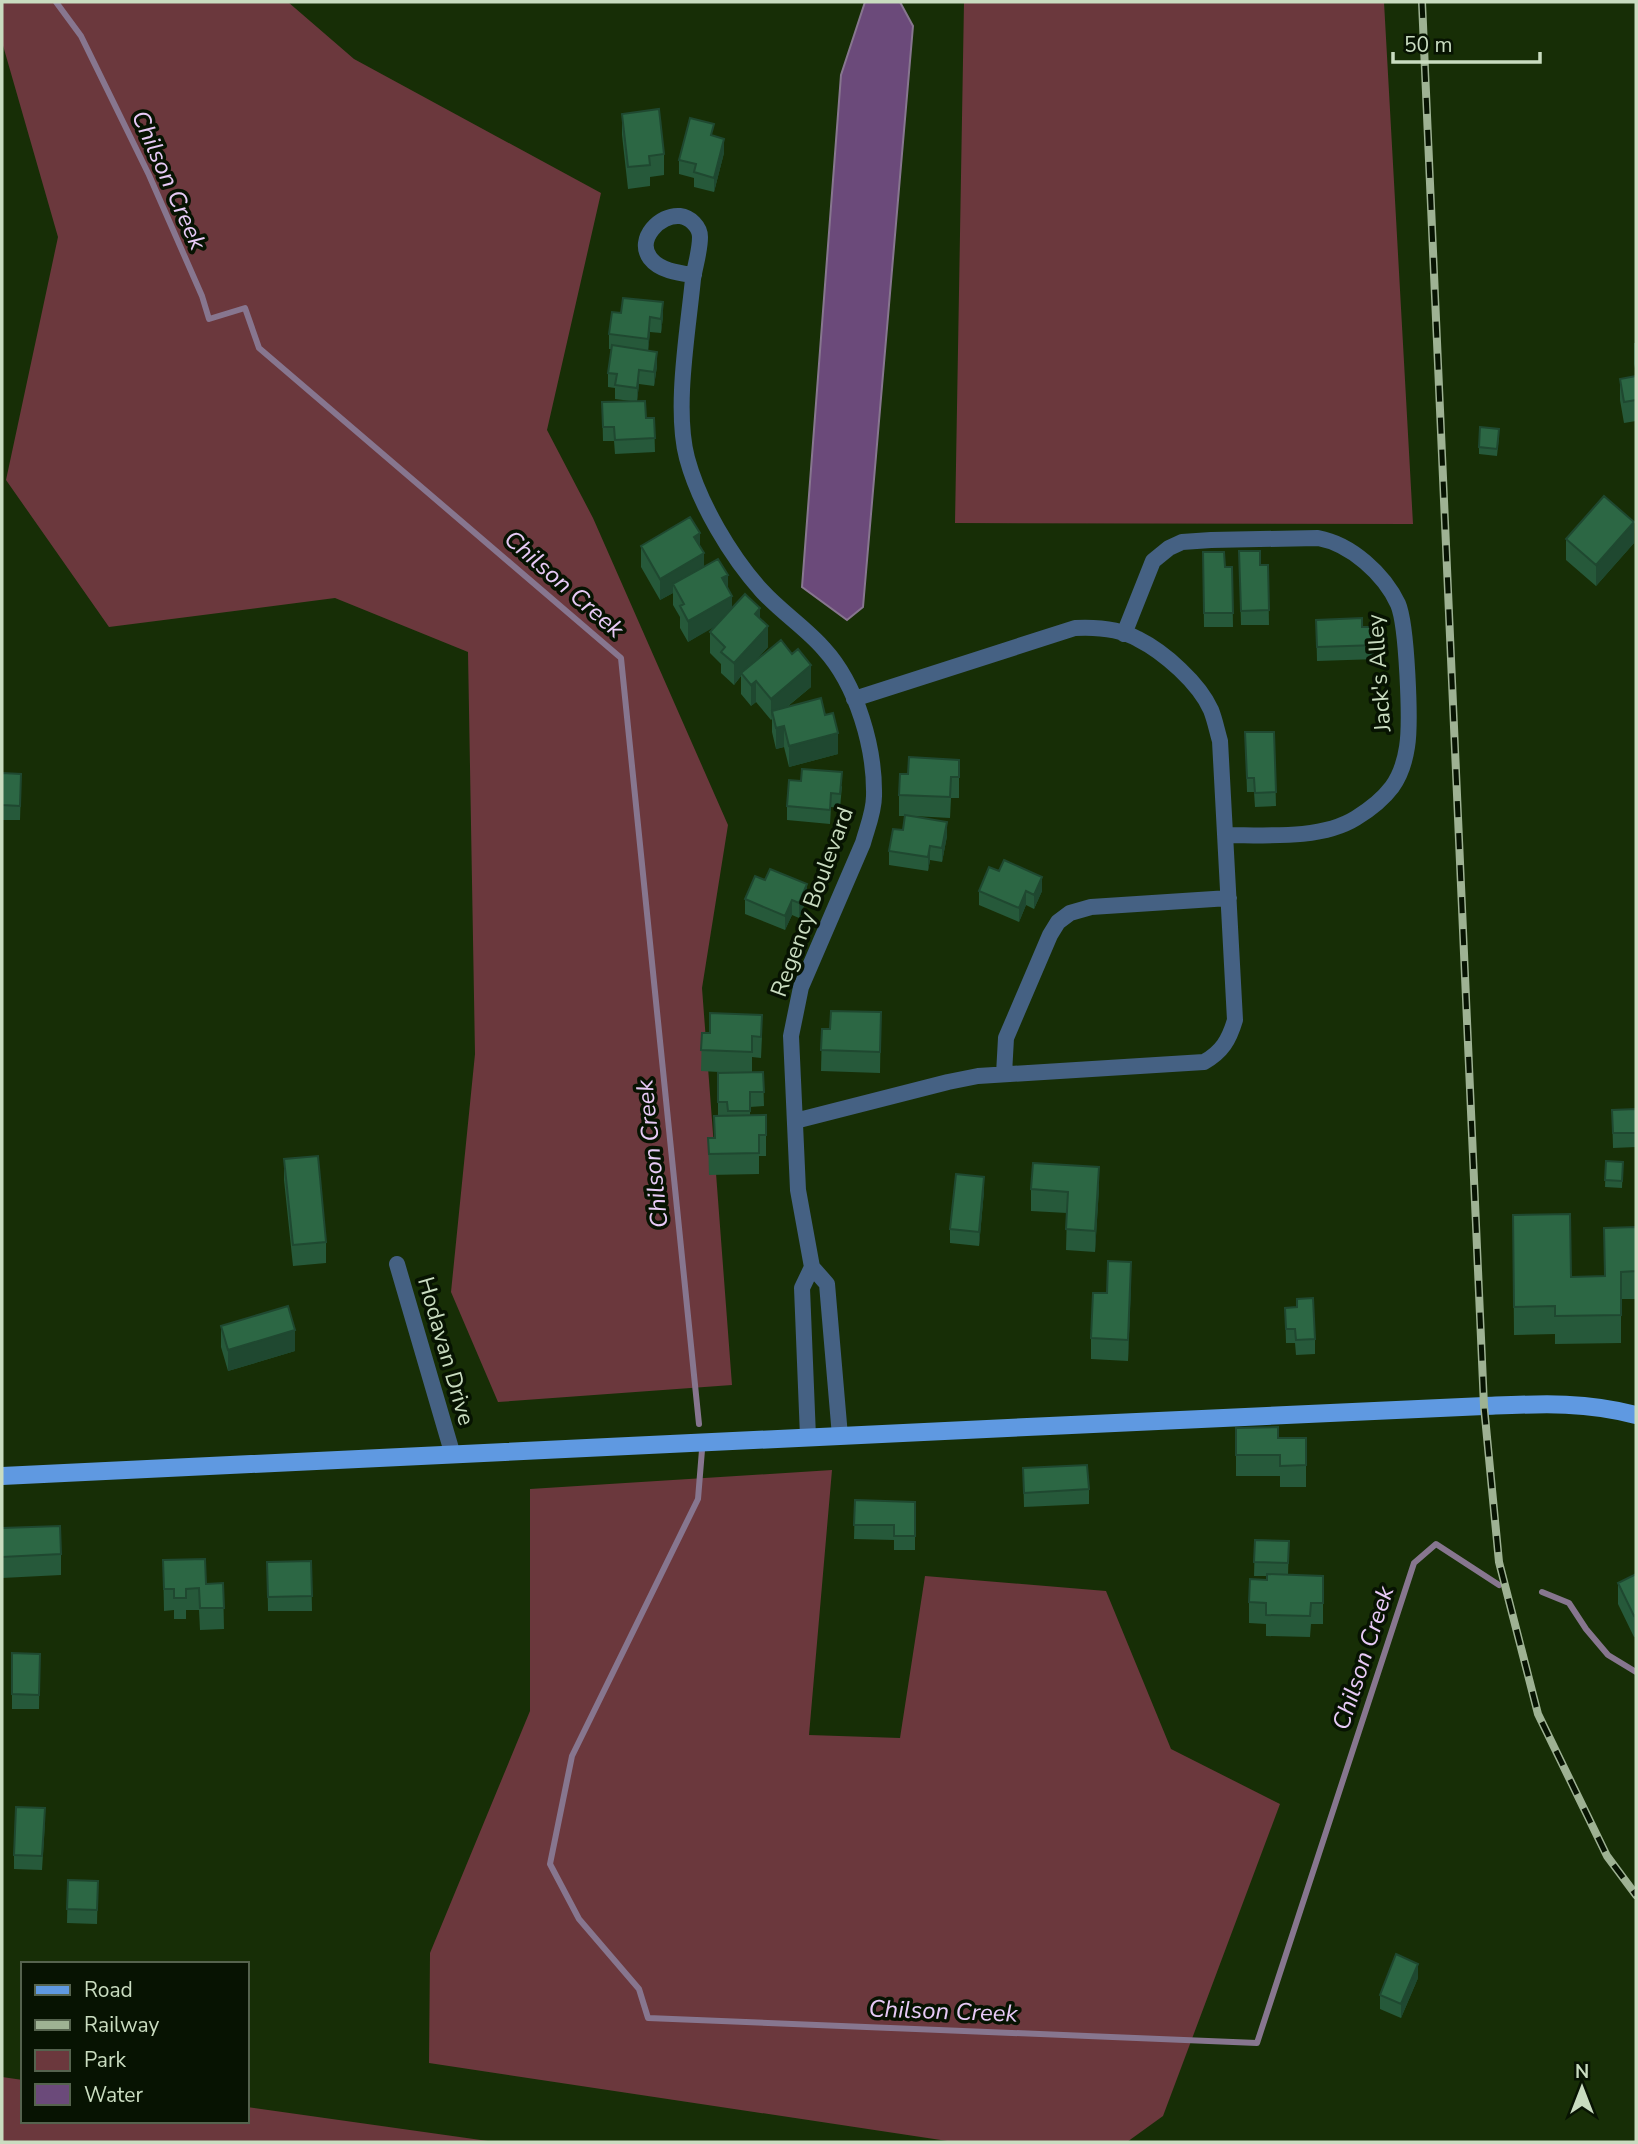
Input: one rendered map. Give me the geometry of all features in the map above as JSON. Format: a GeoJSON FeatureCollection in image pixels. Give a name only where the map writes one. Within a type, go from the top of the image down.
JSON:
{"type":"FeatureCollection","features":[{"type":"Feature","properties":{"kind":"main road"},"geometry":{"type":"LineString","coordinates":[[2,1476],[452,1452],[1535,1404],[1574,1404],[1615,1409],[1636,1415]]}},
{"type":"Feature","properties":{"kind":"street","name":"Regency Boulevard"},"geometry":{"type":"LineString","coordinates":[[694,275],[682,396],[685,446],[697,486],[721,536],[744,570],[764,593],[825,649],[843,675],[855,699],[870,753],[874,797],[863,843],[802,987],[791,1036],[798,1190],[812,1267],[827,1284],[840,1436]]}},
{"type":"Feature","properties":{"kind":"street","name":"Jack's Alley"},"geometry":{"type":"LineString","coordinates":[[1124,634],[1145,575],[1153,561],[1168,548],[1182,542],[1318,538],[1332,541],[1347,548],[1378,575],[1392,592],[1399,607],[1405,647],[1409,728],[1403,764],[1392,786],[1353,820],[1321,832],[1225,835]]}},
{"type":"Feature","properties":{"kind":"street"},"geometry":{"type":"LineString","coordinates":[[795,1121],[978,1076],[1204,1062],[1224,1047],[1235,1020],[1220,741],[1210,709],[1196,688],[1168,659],[1137,638],[1095,627],[1075,628],[855,699]]}},
{"type":"Feature","properties":{"kind":"street"},"geometry":{"type":"LineString","coordinates":[[1004,1074],[1006,1038],[1019,1004],[1051,935],[1059,922],[1070,913],[1091,907],[1228,898]]}},
{"type":"Feature","properties":{"kind":"street","name":"Hodavan Drive"},"geometry":{"type":"LineString","coordinates":[[397,1264],[452,1452]]}},
{"type":"Feature","properties":{"kind":"street","name":"Regency Boulevard"},"geometry":{"type":"LineString","coordinates":[[808,1437],[802,1288],[812,1267]]}},
{"type":"Feature","properties":{"kind":"green space"},"geometry":{"type":"Polygon","coordinates":[[[2,2],[288,2],[354,59],[601,193],[547,430],[593,518],[728,825],[702,988],[732,1385],[498,1402],[451,1292],[475,1054],[468,652],[335,598],[109,627],[6,480],[58,237],[2,42],[2,2]]]}},
{"type":"Feature","properties":{"kind":"green space"},"geometry":{"type":"Polygon","coordinates":[[[964,2],[1384,2],[1413,524],[955,523],[964,2]]]}},
{"type":"Feature","properties":{"kind":"green space"},"geometry":{"type":"Polygon","coordinates":[[[832,1470],[809,1735],[900,1738],[925,1576],[1106,1591],[1171,1749],[1280,1804],[1163,2116],[1127,2142],[954,2142],[429,2063],[430,1953],[530,1711],[530,1489],[832,1470]]]}},
{"type":"Feature","properties":{"kind":"green space"},"geometry":{"type":"Polygon","coordinates":[[[2,2077],[21,2080],[21,2123],[248,2123],[248,2107],[495,2142],[2,2142],[2,2077]]]}},
{"type":"Feature","properties":{"kind":"water"},"geometry":{"type":"Polygon","coordinates":[[[865,2],[900,2],[913,26],[863,607],[847,620],[802,587],[841,75],[865,2]]]}},
{"type":"Feature","properties":{"kind":"building"},"geometry":{"type":"Polygon","coordinates":[[[659,109],[664,154],[649,156],[650,165],[628,167],[622,114],[659,109]]]}},
{"type":"Feature","properties":{"kind":"building"},"geometry":{"type":"Polygon","coordinates":[[[690,118],[714,124],[711,135],[724,139],[714,178],[694,172],[696,164],[679,160],[690,118]]]}},
{"type":"Feature","properties":{"kind":"building"},"geometry":{"type":"Polygon","coordinates":[[[623,298],[663,302],[661,319],[650,317],[648,339],[609,334],[612,312],[621,313],[623,298]]]}},
{"type":"Feature","properties":{"kind":"building"},"geometry":{"type":"Polygon","coordinates":[[[612,345],[657,352],[654,372],[639,370],[637,388],[615,385],[617,374],[608,373],[612,345]]]}},
{"type":"Feature","properties":{"kind":"building"},"geometry":{"type":"Polygon","coordinates":[[[1636,376],[1636,400],[1624,402],[1620,379],[1636,376]]]}},
{"type":"Feature","properties":{"kind":"building"},"geometry":{"type":"Polygon","coordinates":[[[645,401],[646,418],[654,418],[655,438],[615,440],[614,427],[603,427],[602,402],[645,401]]]}},
{"type":"Feature","properties":{"kind":"building"},"geometry":{"type":"Polygon","coordinates":[[[1480,427],[1499,429],[1497,449],[1479,447],[1480,427]]]}},
{"type":"Feature","properties":{"kind":"building"},"geometry":{"type":"Polygon","coordinates":[[[1604,496],[1634,522],[1596,565],[1566,539],[1604,496]]]}},
{"type":"Feature","properties":{"kind":"building"},"geometry":{"type":"Polygon","coordinates":[[[690,517],[700,533],[694,537],[704,553],[660,579],[641,546],[690,517]]]}},
{"type":"Feature","properties":{"kind":"building"},"geometry":{"type":"Polygon","coordinates":[[[1239,551],[1260,551],[1260,565],[1268,565],[1269,610],[1241,611],[1239,551]]]}},
{"type":"Feature","properties":{"kind":"building"},"geometry":{"type":"Polygon","coordinates":[[[1203,552],[1224,552],[1225,567],[1232,567],[1233,613],[1204,613],[1203,552]]]}},
{"type":"Feature","properties":{"kind":"building"},"geometry":{"type":"Polygon","coordinates":[[[718,559],[728,575],[722,578],[732,596],[688,621],[680,606],[684,604],[673,584],[718,559]]]}},
{"type":"Feature","properties":{"kind":"building"},"geometry":{"type":"Polygon","coordinates":[[[745,594],[760,608],[755,614],[768,626],[734,663],[721,652],[725,647],[710,632],[745,594]]]}},
{"type":"Feature","properties":{"kind":"building"},"geometry":{"type":"Polygon","coordinates":[[[1362,618],[1362,627],[1377,627],[1378,645],[1317,647],[1316,620],[1362,618]]]}},
{"type":"Feature","properties":{"kind":"building"},"geometry":{"type":"Polygon","coordinates":[[[781,640],[792,654],[798,649],[811,665],[771,699],[756,681],[751,685],[741,673],[781,640]]]}},
{"type":"Feature","properties":{"kind":"building"},"geometry":{"type":"Polygon","coordinates":[[[821,698],[825,715],[833,713],[838,733],[789,746],[784,726],[776,728],[772,711],[821,698]]]}},
{"type":"Feature","properties":{"kind":"building"},"geometry":{"type":"Polygon","coordinates":[[[1245,732],[1274,732],[1276,792],[1255,793],[1254,778],[1247,778],[1245,732]]]}},
{"type":"Feature","properties":{"kind":"building"},"geometry":{"type":"Polygon","coordinates":[[[909,757],[959,760],[959,777],[951,777],[950,797],[899,795],[900,774],[908,774],[909,757]]]}},
{"type":"Feature","properties":{"kind":"building"},"geometry":{"type":"Polygon","coordinates":[[[802,769],[842,772],[840,794],[831,793],[830,810],[787,806],[789,780],[801,781],[802,769]]]}},
{"type":"Feature","properties":{"kind":"building"},"geometry":{"type":"Polygon","coordinates":[[[2,773],[21,774],[20,806],[2,805],[2,773]]]}},
{"type":"Feature","properties":{"kind":"building"},"geometry":{"type":"Polygon","coordinates":[[[905,815],[947,822],[942,848],[930,846],[928,857],[889,851],[893,829],[903,830],[905,815]]]}},
{"type":"Feature","properties":{"kind":"building"},"geometry":{"type":"Polygon","coordinates":[[[1004,860],[1042,877],[1034,895],[1026,891],[1019,908],[979,891],[989,867],[999,871],[1004,860]]]}},
{"type":"Feature","properties":{"kind":"building"},"geometry":{"type":"Polygon","coordinates":[[[770,869],[807,884],[799,903],[792,900],[785,916],[745,899],[755,876],[765,880],[770,869]]]}},
{"type":"Feature","properties":{"kind":"building"},"geometry":{"type":"Polygon","coordinates":[[[831,1011],[881,1012],[880,1052],[821,1050],[822,1029],[830,1029],[831,1011]]]}},
{"type":"Feature","properties":{"kind":"building"},"geometry":{"type":"Polygon","coordinates":[[[710,1013],[762,1015],[761,1037],[752,1036],[752,1052],[701,1050],[702,1033],[710,1033],[710,1013]]]}},
{"type":"Feature","properties":{"kind":"building"},"geometry":{"type":"Polygon","coordinates":[[[763,1072],[764,1092],[750,1092],[750,1111],[728,1111],[727,1102],[718,1102],[718,1073],[763,1072]]]}},
{"type":"Feature","properties":{"kind":"building"},"geometry":{"type":"Polygon","coordinates":[[[1636,1109],[1636,1133],[1613,1133],[1612,1110],[1636,1109]]]}},
{"type":"Feature","properties":{"kind":"building"},"geometry":{"type":"Polygon","coordinates":[[[766,1115],[766,1135],[759,1135],[759,1153],[709,1154],[708,1138],[715,1138],[714,1116],[766,1115]]]}},
{"type":"Feature","properties":{"kind":"building"},"geometry":{"type":"Polygon","coordinates":[[[318,1156],[326,1242],[293,1245],[284,1159],[318,1156]]]}},
{"type":"Feature","properties":{"kind":"building"},"geometry":{"type":"Polygon","coordinates":[[[1606,1161],[1623,1162],[1622,1181],[1605,1180],[1606,1161]]]}},
{"type":"Feature","properties":{"kind":"building"},"geometry":{"type":"Polygon","coordinates":[[[1033,1163],[1099,1167],[1095,1231],[1066,1229],[1068,1192],[1031,1189],[1033,1163]]]}},
{"type":"Feature","properties":{"kind":"building"},"geometry":{"type":"Polygon","coordinates":[[[956,1174],[984,1177],[979,1232],[950,1229],[956,1174]]]}},
{"type":"Feature","properties":{"kind":"building"},"geometry":{"type":"Polygon","coordinates":[[[1570,1214],[1571,1277],[1605,1276],[1604,1228],[1636,1227],[1636,1271],[1621,1272],[1621,1315],[1555,1316],[1555,1306],[1514,1307],[1513,1215],[1570,1214]]]}},
{"type":"Feature","properties":{"kind":"building"},"geometry":{"type":"Polygon","coordinates":[[[1108,1261],[1131,1262],[1128,1340],[1091,1338],[1093,1293],[1107,1293],[1108,1261]]]}},
{"type":"Feature","properties":{"kind":"building"},"geometry":{"type":"Polygon","coordinates":[[[1313,1298],[1315,1339],[1296,1340],[1295,1329],[1286,1329],[1285,1308],[1297,1307],[1297,1299],[1313,1298]]]}},
{"type":"Feature","properties":{"kind":"building"},"geometry":{"type":"Polygon","coordinates":[[[288,1306],[295,1330],[228,1350],[221,1326],[288,1306]]]}},
{"type":"Feature","properties":{"kind":"building"},"geometry":{"type":"Polygon","coordinates":[[[1278,1427],[1278,1438],[1306,1438],[1306,1465],[1280,1466],[1280,1455],[1236,1455],[1236,1428],[1278,1427]]]}},
{"type":"Feature","properties":{"kind":"building"},"geometry":{"type":"Polygon","coordinates":[[[1087,1465],[1089,1489],[1024,1493],[1023,1468],[1087,1465]]]}},
{"type":"Feature","properties":{"kind":"building"},"geometry":{"type":"Polygon","coordinates":[[[855,1500],[915,1502],[915,1536],[894,1536],[894,1525],[854,1525],[855,1500]]]}},
{"type":"Feature","properties":{"kind":"building"},"geometry":{"type":"Polygon","coordinates":[[[60,1526],[61,1554],[2,1557],[2,1528],[60,1526]]]}},
{"type":"Feature","properties":{"kind":"building"},"geometry":{"type":"Polygon","coordinates":[[[1255,1540],[1289,1541],[1288,1563],[1254,1562],[1255,1540]]]}},
{"type":"Feature","properties":{"kind":"building"},"geometry":{"type":"Polygon","coordinates":[[[205,1559],[206,1584],[223,1583],[224,1608],[200,1608],[199,1588],[186,1589],[186,1598],[174,1598],[174,1589],[164,1589],[163,1560],[205,1559]]]}},
{"type":"Feature","properties":{"kind":"building"},"geometry":{"type":"Polygon","coordinates":[[[311,1561],[312,1596],[268,1597],[267,1562],[311,1561]]]}},
{"type":"Feature","properties":{"kind":"building"},"geometry":{"type":"Polygon","coordinates":[[[1267,1574],[1323,1576],[1323,1603],[1311,1603],[1310,1616],[1266,1615],[1266,1603],[1249,1602],[1250,1579],[1267,1580],[1267,1574]]]}},
{"type":"Feature","properties":{"kind":"building"},"geometry":{"type":"Polygon","coordinates":[[[1636,1574],[1636,1615],[1634,1616],[1618,1583],[1636,1574]]]}},
{"type":"Feature","properties":{"kind":"building"},"geometry":{"type":"Polygon","coordinates":[[[12,1653],[40,1654],[39,1695],[12,1694],[12,1653]]]}},
{"type":"Feature","properties":{"kind":"building"},"geometry":{"type":"Polygon","coordinates":[[[16,1807],[45,1808],[42,1856],[14,1855],[16,1807]]]}},
{"type":"Feature","properties":{"kind":"building"},"geometry":{"type":"Polygon","coordinates":[[[68,1880],[98,1881],[97,1910],[67,1909],[68,1880]]]}},
{"type":"Feature","properties":{"kind":"building"},"geometry":{"type":"Polygon","coordinates":[[[1396,1954],[1418,1964],[1401,2004],[1380,1995],[1396,1954]]]}},
{"type":"Feature","properties":{"kind":"waterway","name":"Chilson Creek"},"geometry":{"type":"LineString","coordinates":[[56,2],[81,36],[149,175],[202,296],[209,319],[245,308],[259,348],[621,658],[699,1424]]}},
{"type":"Feature","properties":{"kind":"waterway","name":"Chilson Creek"},"geometry":{"type":"LineString","coordinates":[[702,1450],[698,1499],[572,1756],[550,1864],[579,1919],[639,1989],[648,2018],[1257,2043],[1414,1563],[1436,1544],[1499,1585]]}},
{"type":"Feature","properties":{"kind":"waterway","name":"Chilson Creek"},"geometry":{"type":"LineString","coordinates":[[1542,1592],[1569,1603],[1608,1655],[1636,1672]]}},
{"type":"Feature","properties":{"kind":"railway"},"geometry":{"type":"LineString","coordinates":[[1422,2],[1484,1406],[1499,1562],[1538,1714],[1607,1856],[1636,1895]]}}]}
